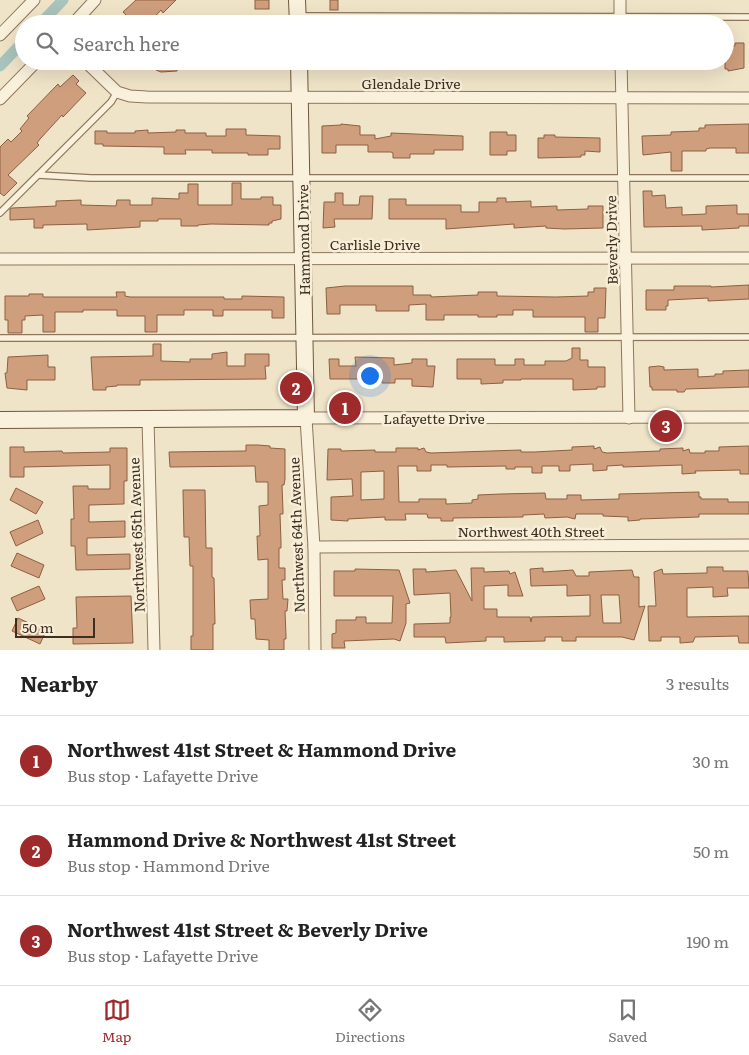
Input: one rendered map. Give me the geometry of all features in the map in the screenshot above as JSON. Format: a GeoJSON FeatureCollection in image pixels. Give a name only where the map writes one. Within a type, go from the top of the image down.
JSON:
{"type":"FeatureCollection","features":[{"type":"Feature","properties":{"kind":"street"},"geometry":{"type":"LineString","coordinates":[[19,15],[33,0]]}},
{"type":"Feature","properties":{"kind":"street"},"geometry":{"type":"LineString","coordinates":[[81,15],[95,0]]}},
{"type":"Feature","properties":{"kind":"street"},"geometry":{"type":"LineString","coordinates":[[620,0],[620,15]]}},
{"type":"Feature","properties":{"kind":"street"},"geometry":{"type":"LineString","coordinates":[[0,35],[15,19]]}},
{"type":"Feature","properties":{"kind":"street"},"geometry":{"type":"LineString","coordinates":[[0,99],[28,70]]}},
{"type":"Feature","properties":{"kind":"street"},"geometry":{"type":"LineString","coordinates":[[94,70],[117,92]]}},
{"type":"Feature","properties":{"kind":"street","name":"Hammond Drive"},"geometry":{"type":"LineString","coordinates":[[299,70],[306,418]]}},
{"type":"Feature","properties":{"kind":"street","name":"Beverly Drive"},"geometry":{"type":"LineString","coordinates":[[621,70],[629,418]]}},
{"type":"Feature","properties":{"kind":"street","name":"Glendale Drive"},"geometry":{"type":"LineString","coordinates":[[117,92],[130,96],[146,97],[749,98]]}},
{"type":"Feature","properties":{"kind":"street","name":"Carlisle Drive"},"geometry":{"type":"LineString","coordinates":[[0,259],[749,258]]}},
{"type":"Feature","properties":{"kind":"street","name":"Northwest 64th Avenue"},"geometry":{"type":"LineString","coordinates":[[306,418],[314,547],[315,650]]}},
{"type":"Feature","properties":{"kind":"street","name":"Lafayette Drive"},"geometry":{"type":"LineString","coordinates":[[0,420],[749,418]]}},
{"type":"Feature","properties":{"kind":"street","name":"Northwest 65th Avenue"},"geometry":{"type":"LineString","coordinates":[[148,419],[154,650]]}},
{"type":"Feature","properties":{"kind":"street","name":"Northwest 40th Street"},"geometry":{"type":"LineString","coordinates":[[314,547],[749,546]]}},
{"type":"Feature","properties":{"kind":"lane"},"geometry":{"type":"LineString","coordinates":[[297,13],[389,15]]}},
{"type":"Feature","properties":{"kind":"lane"},"geometry":{"type":"LineString","coordinates":[[734,17],[749,17]]}},
{"type":"Feature","properties":{"kind":"lane"},"geometry":{"type":"LineString","coordinates":[[0,213],[111,102],[117,92]]}},
{"type":"Feature","properties":{"kind":"lane"},"geometry":{"type":"LineString","coordinates":[[38,175],[91,178],[749,178]]}},
{"type":"Feature","properties":{"kind":"lane"},"geometry":{"type":"LineString","coordinates":[[0,338],[749,337]]}},
{"type":"Feature","properties":{"kind":"building"},"geometry":{"type":"Polygon","coordinates":[[[136,0],[176,0],[163,13],[161,10],[156,15],[126,15],[123,12],[136,0]]]}},
{"type":"Feature","properties":{"kind":"building"},"geometry":{"type":"Polygon","coordinates":[[[255,0],[269,0],[269,9],[255,9],[255,0]]]}},
{"type":"Feature","properties":{"kind":"building"},"geometry":{"type":"Polygon","coordinates":[[[330,0],[338,0],[338,10],[330,10],[330,0]]]}},
{"type":"Feature","properties":{"kind":"building"},"geometry":{"type":"Polygon","coordinates":[[[735,43],[744,43],[744,68],[734,70],[734,46],[735,43]]]}},
{"type":"Feature","properties":{"kind":"building"},"geometry":{"type":"Polygon","coordinates":[[[156,70],[177,70],[177,71],[161,72],[156,70]]]}},
{"type":"Feature","properties":{"kind":"building"},"geometry":{"type":"Polygon","coordinates":[[[73,75],[79,81],[76,84],[86,93],[63,117],[62,115],[40,139],[37,143],[39,145],[8,175],[17,183],[4,196],[0,193],[0,147],[8,139],[11,142],[22,131],[20,129],[29,118],[27,116],[58,84],[60,87],[73,75]]]}},
{"type":"Feature","properties":{"kind":"building"},"geometry":{"type":"Polygon","coordinates":[[[341,124],[360,126],[360,135],[375,135],[375,139],[391,136],[391,133],[463,136],[463,150],[434,150],[434,154],[410,154],[410,158],[393,158],[393,153],[391,152],[368,152],[368,145],[336,145],[336,153],[322,153],[322,126],[341,124]]]}},
{"type":"Feature","properties":{"kind":"building"},"geometry":{"type":"Polygon","coordinates":[[[749,124],[749,153],[736,153],[736,148],[682,151],[682,171],[671,171],[671,152],[643,155],[642,136],[671,135],[671,132],[699,131],[699,128],[705,128],[705,125],[749,124]]]}},
{"type":"Feature","properties":{"kind":"building"},"geometry":{"type":"Polygon","coordinates":[[[226,129],[246,129],[246,135],[280,136],[280,149],[268,149],[268,155],[212,153],[212,150],[185,150],[186,154],[164,154],[164,147],[103,146],[103,144],[95,144],[95,131],[135,133],[135,131],[148,130],[148,133],[185,130],[185,133],[206,133],[206,136],[226,136],[226,129]]]}},
{"type":"Feature","properties":{"kind":"building"},"geometry":{"type":"Polygon","coordinates":[[[490,132],[507,132],[507,135],[516,135],[516,151],[507,151],[507,155],[490,155],[490,132]]]}},
{"type":"Feature","properties":{"kind":"building"},"geometry":{"type":"Polygon","coordinates":[[[544,135],[600,138],[600,152],[585,151],[585,155],[581,155],[581,157],[538,158],[538,138],[544,138],[544,135]]]}},
{"type":"Feature","properties":{"kind":"building"},"geometry":{"type":"Polygon","coordinates":[[[232,183],[241,183],[241,199],[273,197],[273,205],[281,205],[281,219],[272,221],[269,225],[211,224],[181,226],[181,219],[158,219],[158,221],[140,221],[140,227],[87,230],[87,224],[43,225],[43,228],[34,228],[34,219],[10,220],[10,209],[12,208],[56,206],[56,201],[81,200],[81,205],[116,206],[117,200],[130,200],[130,205],[152,205],[152,198],[179,199],[179,193],[188,193],[188,184],[198,184],[198,205],[232,205],[232,183]]]}},
{"type":"Feature","properties":{"kind":"building"},"geometry":{"type":"Polygon","coordinates":[[[643,191],[652,191],[652,196],[665,195],[666,208],[682,207],[682,215],[706,214],[706,206],[737,205],[737,214],[749,214],[749,226],[702,230],[702,226],[644,227],[643,191]]]}},
{"type":"Feature","properties":{"kind":"building"},"geometry":{"type":"Polygon","coordinates":[[[335,193],[343,193],[343,205],[359,205],[360,196],[373,196],[372,219],[334,219],[335,227],[323,228],[324,202],[335,202],[335,193]]]}},
{"type":"Feature","properties":{"kind":"building"},"geometry":{"type":"Polygon","coordinates":[[[497,198],[506,198],[506,202],[531,201],[531,207],[557,206],[557,210],[588,209],[588,206],[603,206],[603,228],[564,229],[546,228],[546,226],[514,228],[514,224],[446,229],[446,219],[389,219],[389,199],[406,199],[406,205],[461,205],[461,212],[479,212],[479,202],[497,202],[497,198]]]}},
{"type":"Feature","properties":{"kind":"building"},"geometry":{"type":"Polygon","coordinates":[[[749,285],[749,299],[708,301],[708,298],[668,300],[666,310],[646,310],[646,290],[674,290],[674,286],[749,285]]]}},
{"type":"Feature","properties":{"kind":"building"},"geometry":{"type":"Polygon","coordinates":[[[345,286],[413,286],[413,295],[431,295],[431,297],[478,295],[478,292],[497,292],[497,296],[588,296],[588,292],[594,292],[594,288],[606,288],[605,318],[598,318],[598,332],[585,332],[585,317],[533,317],[533,310],[513,310],[513,315],[497,315],[497,317],[444,315],[444,320],[426,320],[426,304],[409,305],[409,311],[376,311],[376,305],[340,305],[340,314],[327,314],[326,288],[345,286]]]}},
{"type":"Feature","properties":{"kind":"building"},"geometry":{"type":"Polygon","coordinates":[[[116,292],[125,292],[125,296],[130,297],[224,297],[224,299],[242,299],[242,296],[284,297],[284,318],[272,318],[272,310],[223,310],[223,316],[213,316],[213,310],[184,310],[184,315],[157,315],[157,332],[145,332],[145,316],[117,316],[117,310],[83,310],[83,312],[55,312],[55,332],[43,332],[43,315],[25,316],[25,320],[22,320],[22,333],[8,333],[8,320],[5,320],[5,296],[43,294],[43,297],[117,297],[116,292]]]}},
{"type":"Feature","properties":{"kind":"building"},"geometry":{"type":"Polygon","coordinates":[[[153,344],[161,344],[161,361],[190,362],[190,359],[212,359],[212,354],[227,352],[227,366],[245,366],[245,354],[269,354],[269,366],[265,366],[266,379],[140,380],[140,385],[117,385],[106,387],[106,390],[93,390],[91,357],[153,356],[153,344]]]}},
{"type":"Feature","properties":{"kind":"building"},"geometry":{"type":"Polygon","coordinates":[[[572,348],[580,348],[580,360],[588,360],[588,367],[605,367],[605,387],[573,390],[573,379],[521,379],[503,380],[503,383],[481,384],[481,379],[457,379],[457,359],[495,359],[495,365],[515,365],[515,359],[524,359],[524,365],[545,365],[545,361],[566,361],[572,358],[572,348]]]}},
{"type":"Feature","properties":{"kind":"building"},"geometry":{"type":"Polygon","coordinates":[[[48,355],[48,367],[55,367],[55,380],[27,380],[27,390],[7,388],[5,373],[7,373],[8,357],[48,355]]]}},
{"type":"Feature","properties":{"kind":"building"},"geometry":{"type":"Polygon","coordinates":[[[355,357],[394,358],[394,365],[412,363],[412,359],[427,359],[427,366],[435,366],[433,387],[412,386],[412,379],[395,379],[395,383],[382,383],[382,379],[330,379],[329,359],[339,359],[339,366],[356,366],[355,357]]]}},
{"type":"Feature","properties":{"kind":"building"},"geometry":{"type":"Polygon","coordinates":[[[649,367],[664,367],[664,370],[698,369],[698,377],[715,376],[715,374],[723,374],[723,371],[749,370],[749,387],[686,389],[684,392],[677,392],[677,390],[652,390],[652,387],[650,387],[649,367]]]}},
{"type":"Feature","properties":{"kind":"building"},"geometry":{"type":"Polygon","coordinates":[[[246,445],[285,449],[285,479],[284,485],[282,485],[283,514],[280,514],[281,548],[279,548],[279,568],[285,568],[285,580],[282,580],[283,599],[288,599],[287,611],[285,611],[286,639],[284,639],[284,650],[269,650],[269,640],[256,639],[255,619],[251,619],[250,600],[268,599],[268,559],[258,560],[257,536],[260,536],[259,506],[268,505],[268,482],[256,482],[255,466],[170,467],[169,452],[246,451],[246,445]]]}},
{"type":"Feature","properties":{"kind":"building"},"geometry":{"type":"Polygon","coordinates":[[[594,446],[594,449],[600,447],[602,452],[607,453],[683,448],[683,451],[689,449],[690,453],[705,453],[705,451],[719,451],[719,447],[749,446],[749,474],[740,474],[740,470],[695,471],[696,473],[682,474],[682,465],[607,466],[607,470],[593,471],[593,464],[570,465],[570,471],[559,471],[559,466],[542,466],[542,473],[532,473],[532,467],[506,469],[506,466],[447,467],[447,465],[431,465],[431,471],[417,471],[417,466],[398,466],[399,502],[419,502],[419,499],[446,499],[446,504],[472,503],[472,500],[478,499],[478,495],[501,494],[545,493],[546,499],[567,499],[567,495],[581,495],[581,500],[619,499],[619,494],[699,492],[701,499],[728,499],[728,502],[749,502],[749,514],[699,514],[699,517],[628,521],[628,517],[603,516],[603,514],[576,514],[575,519],[567,517],[545,518],[544,514],[523,515],[523,517],[453,518],[453,521],[441,521],[441,518],[428,518],[427,514],[405,514],[406,520],[385,520],[385,517],[348,519],[348,521],[331,520],[331,497],[353,496],[352,479],[327,480],[328,449],[396,452],[396,448],[418,448],[418,450],[424,448],[426,452],[431,453],[521,450],[521,452],[534,452],[572,450],[572,447],[594,446]],[[384,471],[361,472],[361,500],[384,499],[384,471]]]}},
{"type":"Feature","properties":{"kind":"building"},"geometry":{"type":"Polygon","coordinates":[[[10,447],[24,447],[24,452],[62,451],[63,453],[110,452],[110,448],[127,448],[127,481],[124,481],[124,504],[89,505],[89,522],[125,521],[125,537],[87,538],[87,555],[130,554],[130,569],[76,570],[75,546],[71,546],[71,519],[74,519],[73,486],[88,486],[88,489],[110,489],[110,465],[24,467],[24,477],[10,477],[10,447]]]}},
{"type":"Feature","properties":{"kind":"building"},"geometry":{"type":"Polygon","coordinates":[[[16,488],[43,502],[36,514],[10,500],[16,488]]]}},
{"type":"Feature","properties":{"kind":"building"},"geometry":{"type":"Polygon","coordinates":[[[183,490],[205,490],[206,548],[212,548],[212,577],[214,578],[215,624],[213,624],[213,650],[191,650],[191,636],[193,636],[193,566],[190,566],[189,537],[184,537],[183,490]]]}},
{"type":"Feature","properties":{"kind":"building"},"geometry":{"type":"Polygon","coordinates":[[[38,520],[43,533],[16,546],[10,532],[38,520]]]}},
{"type":"Feature","properties":{"kind":"building"},"geometry":{"type":"Polygon","coordinates":[[[17,553],[44,565],[39,578],[11,566],[17,553]]]}},
{"type":"Feature","properties":{"kind":"building"},"geometry":{"type":"Polygon","coordinates":[[[707,567],[723,567],[723,571],[748,571],[749,588],[727,588],[728,596],[713,597],[713,587],[687,588],[687,617],[749,616],[749,643],[739,643],[738,636],[695,637],[693,642],[680,643],[680,637],[661,637],[661,641],[649,641],[648,606],[656,606],[654,572],[662,569],[663,574],[707,573],[707,567]]]}},
{"type":"Feature","properties":{"kind":"building"},"geometry":{"type":"Polygon","coordinates":[[[471,568],[484,568],[484,572],[509,571],[510,574],[515,572],[523,596],[508,596],[508,585],[484,586],[484,609],[497,609],[497,617],[530,617],[531,622],[532,617],[590,616],[590,595],[567,596],[567,585],[531,586],[530,569],[543,568],[543,572],[573,570],[576,576],[589,576],[589,572],[632,570],[634,577],[639,577],[639,607],[645,606],[634,640],[622,637],[576,637],[576,641],[562,641],[562,637],[545,637],[545,641],[504,642],[504,637],[486,637],[486,641],[446,643],[445,637],[414,637],[414,624],[450,623],[451,617],[450,593],[414,595],[413,569],[426,569],[426,572],[456,570],[472,601],[471,568]],[[601,595],[603,623],[621,623],[619,595],[601,595]]]}},
{"type":"Feature","properties":{"kind":"building"},"geometry":{"type":"Polygon","coordinates":[[[355,569],[399,570],[410,603],[406,604],[406,623],[400,641],[394,639],[344,641],[345,648],[332,648],[332,634],[336,633],[336,620],[356,620],[356,617],[366,617],[366,623],[392,623],[393,596],[334,596],[334,571],[355,571],[355,569]]]}},
{"type":"Feature","properties":{"kind":"building"},"geometry":{"type":"Polygon","coordinates":[[[39,586],[45,599],[17,611],[11,598],[39,586]]]}},
{"type":"Feature","properties":{"kind":"building"},"geometry":{"type":"Polygon","coordinates":[[[131,596],[133,643],[73,644],[73,628],[77,628],[76,597],[131,596]]]}},
{"type":"Feature","properties":{"kind":"building"},"geometry":{"type":"Polygon","coordinates":[[[18,618],[46,631],[40,644],[12,631],[18,618]]]}},
{"type":"Feature","properties":{"kind":"waterway"},"geometry":{"type":"LineString","coordinates":[[49,15],[63,0]]}},
{"type":"Feature","properties":{"kind":"waterway"},"geometry":{"type":"LineString","coordinates":[[0,66],[15,50]]}},
{"type":"Feature","properties":{"kind":"place","name":"Hammond Drive & Northwest 41st Street"},"geometry":{"type":"Point","coordinates":[296,388]}},
{"type":"Feature","properties":{"kind":"place","name":"Northwest 41st Street & Hammond Drive"},"geometry":{"type":"Point","coordinates":[345,408]}},
{"type":"Feature","properties":{"kind":"place","name":"Northwest 41st Street & Beverly Drive"},"geometry":{"type":"Point","coordinates":[666,426]}}]}
